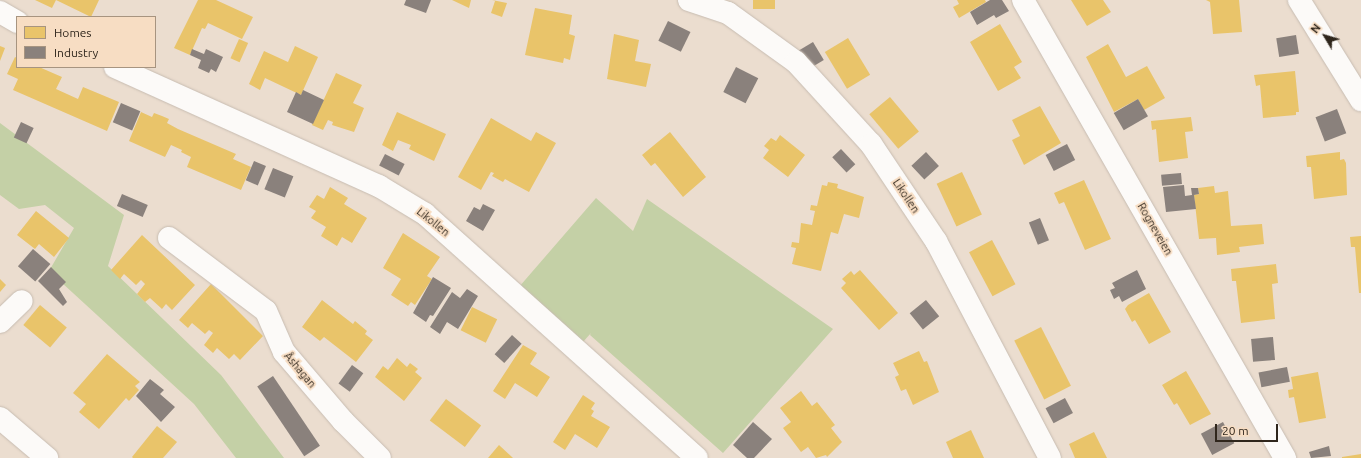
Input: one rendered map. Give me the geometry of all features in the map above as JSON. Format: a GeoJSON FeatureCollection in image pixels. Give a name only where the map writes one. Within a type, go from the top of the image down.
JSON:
{"type":"FeatureCollection","features":[{"type":"Feature","properties":{"kind":"street","name":"Likollen"},"geometry":{"type":"LineString","coordinates":[[689,0],[728,13],[796,62],[871,144],[936,242],[1050,458]]}},
{"type":"Feature","properties":{"kind":"street","name":"Rogneveien"},"geometry":{"type":"LineString","coordinates":[[1023,0],[1285,458]]}},
{"type":"Feature","properties":{"kind":"street"},"geometry":{"type":"LineString","coordinates":[[1299,0],[1361,100]]}},
{"type":"Feature","properties":{"kind":"street"},"geometry":{"type":"LineString","coordinates":[[0,12],[16,21]]}},
{"type":"Feature","properties":{"kind":"street","name":"Likollen"},"geometry":{"type":"LineString","coordinates":[[117,68],[372,183],[425,214],[697,458]]}},
{"type":"Feature","properties":{"kind":"street","name":"Åshagan"},"geometry":{"type":"LineString","coordinates":[[168,238],[266,311],[284,352],[343,421],[380,458]]}},
{"type":"Feature","properties":{"kind":"street"},"geometry":{"type":"LineString","coordinates":[[0,322],[22,301]]}},
{"type":"Feature","properties":{"kind":"street"},"geometry":{"type":"LineString","coordinates":[[0,418],[47,458]]}},
{"type":"Feature","properties":{"kind":"green space"},"geometry":{"type":"Polygon","coordinates":[[[0,123],[124,215],[108,266],[221,375],[284,458],[236,458],[194,404],[49,271],[74,228],[45,205],[19,209],[0,195],[0,123]]]}},
{"type":"Feature","properties":{"kind":"green space"},"geometry":{"type":"Polygon","coordinates":[[[596,198],[633,231],[647,199],[833,329],[723,453],[590,335],[591,333],[583,342],[519,287],[596,198]]]}},
{"type":"Feature","properties":{"kind":"building: Homes"},"geometry":{"type":"Polygon","coordinates":[[[35,0],[56,0],[52,8],[35,0]]]}},
{"type":"Feature","properties":{"kind":"building: Homes"},"geometry":{"type":"Polygon","coordinates":[[[56,0],[99,0],[91,16],[56,0]]]}},
{"type":"Feature","properties":{"kind":"building: Homes"},"geometry":{"type":"Polygon","coordinates":[[[198,0],[216,0],[253,17],[242,39],[208,23],[205,29],[202,28],[190,55],[174,48],[198,0]]]}},
{"type":"Feature","properties":{"kind":"building: Homes"},"geometry":{"type":"Polygon","coordinates":[[[452,0],[471,0],[469,8],[452,0]]]}},
{"type":"Feature","properties":{"kind":"building: Homes"},"geometry":{"type":"Polygon","coordinates":[[[492,0],[507,3],[502,17],[491,13],[495,1],[492,0]]]}},
{"type":"Feature","properties":{"kind":"building: Homes"},"geometry":{"type":"Polygon","coordinates":[[[753,0],[775,0],[775,9],[753,9],[753,0]]]}},
{"type":"Feature","properties":{"kind":"building: Homes"},"geometry":{"type":"Polygon","coordinates":[[[957,0],[985,0],[986,2],[959,18],[953,7],[959,4],[957,0]]]}},
{"type":"Feature","properties":{"kind":"building: Homes"},"geometry":{"type":"Polygon","coordinates":[[[1071,0],[1103,0],[1111,12],[1087,26],[1071,0]]]}},
{"type":"Feature","properties":{"kind":"building: Homes"},"geometry":{"type":"Polygon","coordinates":[[[1206,0],[1239,0],[1242,32],[1213,34],[1210,2],[1206,0]]]}},
{"type":"Feature","properties":{"kind":"building: Homes"},"geometry":{"type":"Polygon","coordinates":[[[535,8],[572,15],[569,34],[575,36],[570,60],[564,58],[563,63],[525,55],[535,8]]]}},
{"type":"Feature","properties":{"kind":"building: Homes"},"geometry":{"type":"Polygon","coordinates":[[[1000,24],[1022,62],[1014,67],[1021,78],[998,91],[970,42],[1000,24]]]}},
{"type":"Feature","properties":{"kind":"building: Homes"},"geometry":{"type":"Polygon","coordinates":[[[614,34],[639,40],[635,61],[651,64],[646,87],[607,79],[614,34]]]}},
{"type":"Feature","properties":{"kind":"building: Homes"},"geometry":{"type":"Polygon","coordinates":[[[848,38],[870,75],[847,89],[825,52],[848,38]]]}},
{"type":"Feature","properties":{"kind":"building: Homes"},"geometry":{"type":"Polygon","coordinates":[[[239,39],[248,43],[240,62],[230,58],[239,39]]]}},
{"type":"Feature","properties":{"kind":"building: Homes"},"geometry":{"type":"Polygon","coordinates":[[[1108,44],[1126,77],[1147,66],[1165,98],[1144,110],[1138,99],[1114,112],[1086,57],[1108,44]]]}},
{"type":"Feature","properties":{"kind":"building: Homes"},"geometry":{"type":"Polygon","coordinates":[[[0,46],[5,48],[0,61],[0,46]]]}},
{"type":"Feature","properties":{"kind":"building: Homes"},"geometry":{"type":"Polygon","coordinates":[[[295,46],[318,57],[301,95],[265,78],[260,90],[249,84],[264,51],[288,62],[295,46]]]}},
{"type":"Feature","properties":{"kind":"building: Homes"},"geometry":{"type":"Polygon","coordinates":[[[15,57],[16,68],[41,68],[62,77],[56,89],[78,99],[83,87],[119,102],[107,131],[13,90],[18,79],[7,74],[15,57]]]}},
{"type":"Feature","properties":{"kind":"building: Homes"},"geometry":{"type":"Polygon","coordinates":[[[1295,71],[1299,112],[1296,112],[1296,115],[1263,118],[1260,85],[1256,86],[1254,75],[1295,71]]]}},
{"type":"Feature","properties":{"kind":"building: Homes"},"geometry":{"type":"Polygon","coordinates":[[[336,73],[362,85],[353,103],[364,108],[354,132],[332,125],[333,122],[328,120],[323,130],[312,125],[336,73]]]}},
{"type":"Feature","properties":{"kind":"building: Homes"},"geometry":{"type":"Polygon","coordinates":[[[890,97],[919,131],[898,149],[869,114],[890,97]]]}},
{"type":"Feature","properties":{"kind":"building: Homes"},"geometry":{"type":"Polygon","coordinates":[[[1040,106],[1061,143],[1024,165],[1012,140],[1020,136],[1012,120],[1040,106]]]}},
{"type":"Feature","properties":{"kind":"building: Homes"},"geometry":{"type":"Polygon","coordinates":[[[141,112],[152,117],[154,113],[169,119],[167,123],[178,129],[236,154],[233,159],[251,167],[241,190],[187,167],[191,157],[181,152],[182,150],[171,145],[165,157],[129,141],[141,112]]]}},
{"type":"Feature","properties":{"kind":"building: Homes"},"geometry":{"type":"Polygon","coordinates":[[[397,112],[446,134],[434,161],[409,149],[411,145],[398,140],[393,151],[382,145],[397,112]]]}},
{"type":"Feature","properties":{"kind":"building: Homes"},"geometry":{"type":"Polygon","coordinates":[[[1191,117],[1193,131],[1185,132],[1188,158],[1159,162],[1156,129],[1152,130],[1151,121],[1191,117]]]}},
{"type":"Feature","properties":{"kind":"building: Homes"},"geometry":{"type":"Polygon","coordinates":[[[491,118],[531,141],[536,132],[556,143],[529,192],[505,179],[503,182],[492,176],[494,173],[491,172],[481,190],[458,177],[491,118]]]}},
{"type":"Feature","properties":{"kind":"building: Homes"},"geometry":{"type":"Polygon","coordinates":[[[670,132],[706,177],[683,197],[655,163],[651,166],[642,155],[670,132]]]}},
{"type":"Feature","properties":{"kind":"building: Homes"},"geometry":{"type":"Polygon","coordinates":[[[780,135],[805,155],[788,177],[763,158],[769,150],[764,146],[771,138],[776,141],[780,135]]]}},
{"type":"Feature","properties":{"kind":"building: Homes"},"geometry":{"type":"Polygon","coordinates":[[[1340,152],[1340,160],[1344,159],[1346,163],[1347,195],[1314,199],[1311,167],[1307,167],[1306,156],[1340,152]]]}},
{"type":"Feature","properties":{"kind":"building: Homes"},"geometry":{"type":"Polygon","coordinates":[[[962,172],[982,215],[956,226],[937,184],[962,172]]]}},
{"type":"Feature","properties":{"kind":"building: Homes"},"geometry":{"type":"Polygon","coordinates":[[[1084,180],[1111,239],[1085,250],[1064,202],[1059,204],[1054,193],[1084,180]]]}},
{"type":"Feature","properties":{"kind":"building: Homes"},"geometry":{"type":"Polygon","coordinates":[[[828,182],[838,184],[837,188],[864,197],[859,218],[844,214],[838,234],[831,232],[821,271],[792,264],[796,248],[791,247],[792,242],[799,243],[801,223],[812,225],[815,211],[810,210],[811,205],[817,206],[822,185],[827,186],[828,182]]]}},
{"type":"Feature","properties":{"kind":"building: Homes"},"geometry":{"type":"Polygon","coordinates":[[[1214,186],[1215,193],[1228,191],[1231,226],[1262,224],[1264,244],[1239,247],[1240,252],[1217,255],[1216,238],[1199,239],[1194,195],[1199,194],[1198,188],[1214,186]]]}},
{"type":"Feature","properties":{"kind":"building: Homes"},"geometry":{"type":"Polygon","coordinates":[[[330,187],[348,198],[344,204],[367,218],[352,243],[342,237],[337,246],[321,236],[326,227],[311,218],[316,211],[309,207],[317,195],[324,199],[330,187]]]}},
{"type":"Feature","properties":{"kind":"building: Homes"},"geometry":{"type":"Polygon","coordinates":[[[36,211],[69,238],[54,257],[39,244],[35,249],[17,235],[36,211]]]}},
{"type":"Feature","properties":{"kind":"building: Homes"},"geometry":{"type":"Polygon","coordinates":[[[403,233],[440,257],[427,276],[432,279],[415,305],[411,302],[408,306],[391,295],[401,279],[383,268],[403,233]]]}},
{"type":"Feature","properties":{"kind":"building: Homes"},"geometry":{"type":"Polygon","coordinates":[[[142,235],[195,285],[172,310],[166,304],[162,309],[150,298],[145,302],[137,294],[145,284],[141,280],[136,285],[124,274],[120,279],[111,270],[142,235]]]}},
{"type":"Feature","properties":{"kind":"building: Homes"},"geometry":{"type":"Polygon","coordinates":[[[1361,236],[1361,293],[1359,293],[1355,247],[1351,247],[1350,237],[1361,236]]]}},
{"type":"Feature","properties":{"kind":"building: Homes"},"geometry":{"type":"Polygon","coordinates":[[[992,240],[1015,284],[993,296],[969,252],[992,240]]]}},
{"type":"Feature","properties":{"kind":"building: Homes"},"geometry":{"type":"Polygon","coordinates":[[[1276,264],[1278,283],[1272,284],[1275,319],[1241,323],[1236,281],[1232,281],[1231,269],[1276,264]]]}},
{"type":"Feature","properties":{"kind":"building: Homes"},"geometry":{"type":"Polygon","coordinates":[[[860,270],[898,313],[879,330],[841,288],[846,283],[842,279],[851,271],[854,275],[860,270]]]}},
{"type":"Feature","properties":{"kind":"building: Homes"},"geometry":{"type":"Polygon","coordinates":[[[0,279],[6,285],[0,292],[0,279]]]}},
{"type":"Feature","properties":{"kind":"building: Homes"},"geometry":{"type":"Polygon","coordinates":[[[211,284],[263,336],[240,360],[234,354],[229,359],[217,348],[213,353],[204,345],[213,333],[209,330],[205,334],[192,323],[188,328],[179,320],[211,284]]]}},
{"type":"Feature","properties":{"kind":"building: Homes"},"geometry":{"type":"Polygon","coordinates":[[[1149,293],[1171,332],[1149,344],[1135,320],[1132,322],[1125,309],[1128,305],[1149,293]]]}},
{"type":"Feature","properties":{"kind":"building: Homes"},"geometry":{"type":"Polygon","coordinates":[[[322,300],[353,324],[355,321],[367,331],[365,334],[373,340],[356,362],[324,337],[320,341],[302,327],[322,300]]]}},
{"type":"Feature","properties":{"kind":"building: Homes"},"geometry":{"type":"Polygon","coordinates":[[[40,305],[67,327],[50,347],[23,325],[40,305]]]}},
{"type":"Feature","properties":{"kind":"building: Homes"},"geometry":{"type":"Polygon","coordinates":[[[472,307],[497,319],[486,343],[461,330],[472,307]]]}},
{"type":"Feature","properties":{"kind":"building: Homes"},"geometry":{"type":"Polygon","coordinates":[[[1041,327],[1071,386],[1044,399],[1014,341],[1041,327]]]}},
{"type":"Feature","properties":{"kind":"building: Homes"},"geometry":{"type":"Polygon","coordinates":[[[523,345],[537,353],[530,364],[550,377],[537,397],[515,383],[505,399],[493,391],[523,345]]]}},
{"type":"Feature","properties":{"kind":"building: Homes"},"geometry":{"type":"Polygon","coordinates":[[[919,351],[924,362],[927,361],[939,392],[913,405],[906,389],[901,391],[895,377],[899,375],[893,363],[919,351]]]}},
{"type":"Feature","properties":{"kind":"building: Homes"},"geometry":{"type":"Polygon","coordinates":[[[107,354],[140,382],[135,386],[139,390],[129,401],[126,398],[99,429],[79,412],[86,404],[73,393],[107,354]]]}},
{"type":"Feature","properties":{"kind":"building: Homes"},"geometry":{"type":"Polygon","coordinates":[[[397,358],[407,367],[410,363],[418,369],[415,372],[422,378],[404,401],[375,377],[383,366],[388,370],[397,358]]]}},
{"type":"Feature","properties":{"kind":"building: Homes"},"geometry":{"type":"Polygon","coordinates":[[[1186,371],[1211,414],[1190,425],[1177,403],[1174,405],[1162,385],[1186,371]]]}},
{"type":"Feature","properties":{"kind":"building: Homes"},"geometry":{"type":"Polygon","coordinates":[[[1318,372],[1326,418],[1299,423],[1294,397],[1289,398],[1288,390],[1293,389],[1291,377],[1318,372]]]}},
{"type":"Feature","properties":{"kind":"building: Homes"},"geometry":{"type":"Polygon","coordinates":[[[801,391],[812,406],[817,402],[835,425],[831,428],[842,442],[827,457],[826,455],[816,458],[808,447],[801,452],[783,428],[791,422],[780,408],[801,391]]]}},
{"type":"Feature","properties":{"kind":"building: Homes"},"geometry":{"type":"Polygon","coordinates":[[[583,395],[595,403],[591,409],[594,411],[591,416],[610,427],[597,448],[575,434],[565,450],[553,442],[583,395]]]}},
{"type":"Feature","properties":{"kind":"building: Homes"},"geometry":{"type":"Polygon","coordinates":[[[446,399],[481,425],[465,447],[430,421],[446,399]]]}},
{"type":"Feature","properties":{"kind":"building: Homes"},"geometry":{"type":"Polygon","coordinates":[[[157,426],[177,442],[163,458],[133,458],[132,457],[157,426]]]}},
{"type":"Feature","properties":{"kind":"building: Homes"},"geometry":{"type":"Polygon","coordinates":[[[971,430],[984,458],[953,458],[946,442],[971,430]]]}},
{"type":"Feature","properties":{"kind":"building: Homes"},"geometry":{"type":"Polygon","coordinates":[[[1094,432],[1107,458],[1075,458],[1069,444],[1094,432]]]}},
{"type":"Feature","properties":{"kind":"building: Homes"},"geometry":{"type":"Polygon","coordinates":[[[499,445],[513,458],[488,458],[499,445]]]}},
{"type":"Feature","properties":{"kind":"building: Homes"},"geometry":{"type":"Polygon","coordinates":[[[1361,454],[1361,458],[1342,458],[1342,457],[1361,454]]]}},
{"type":"Feature","properties":{"kind":"building: Industry"},"geometry":{"type":"Polygon","coordinates":[[[406,0],[431,0],[426,13],[404,5],[406,0]]]}},
{"type":"Feature","properties":{"kind":"building: Industry"},"geometry":{"type":"Polygon","coordinates":[[[990,0],[1002,0],[1009,11],[996,18],[994,15],[977,25],[970,12],[990,0]]]}},
{"type":"Feature","properties":{"kind":"building: Industry"},"geometry":{"type":"Polygon","coordinates":[[[668,21],[690,32],[681,52],[658,41],[668,21]]]}},
{"type":"Feature","properties":{"kind":"building: Industry"},"geometry":{"type":"Polygon","coordinates":[[[1296,35],[1299,54],[1279,57],[1276,38],[1296,35]]]}},
{"type":"Feature","properties":{"kind":"building: Industry"},"geometry":{"type":"Polygon","coordinates":[[[813,42],[824,60],[808,69],[798,51],[813,42]]]}},
{"type":"Feature","properties":{"kind":"building: Industry"},"geometry":{"type":"Polygon","coordinates":[[[192,49],[204,54],[206,49],[223,57],[216,72],[211,69],[209,73],[198,68],[201,60],[190,55],[192,49]]]}},
{"type":"Feature","properties":{"kind":"building: Industry"},"geometry":{"type":"Polygon","coordinates":[[[736,67],[758,78],[746,103],[723,92],[736,67]]]}},
{"type":"Feature","properties":{"kind":"building: Industry"},"geometry":{"type":"Polygon","coordinates":[[[303,90],[324,100],[313,124],[287,112],[296,92],[301,95],[303,90]]]}},
{"type":"Feature","properties":{"kind":"building: Industry"},"geometry":{"type":"Polygon","coordinates":[[[1138,99],[1148,116],[1124,130],[1114,113],[1138,99]]]}},
{"type":"Feature","properties":{"kind":"building: Industry"},"geometry":{"type":"Polygon","coordinates":[[[121,103],[140,111],[132,131],[113,122],[121,103]]]}},
{"type":"Feature","properties":{"kind":"building: Industry"},"geometry":{"type":"Polygon","coordinates":[[[1337,109],[1346,133],[1325,142],[1316,117],[1337,109]]]}},
{"type":"Feature","properties":{"kind":"building: Industry"},"geometry":{"type":"Polygon","coordinates":[[[21,122],[34,128],[27,143],[14,137],[21,122]]]}},
{"type":"Feature","properties":{"kind":"building: Industry"},"geometry":{"type":"Polygon","coordinates":[[[1067,144],[1075,160],[1054,171],[1046,155],[1067,144]]]}},
{"type":"Feature","properties":{"kind":"building: Industry"},"geometry":{"type":"Polygon","coordinates":[[[841,149],[855,164],[847,173],[832,157],[841,149]]]}},
{"type":"Feature","properties":{"kind":"building: Industry"},"geometry":{"type":"Polygon","coordinates":[[[926,152],[939,166],[924,180],[911,166],[926,152]]]}},
{"type":"Feature","properties":{"kind":"building: Industry"},"geometry":{"type":"Polygon","coordinates":[[[385,154],[405,164],[399,176],[379,166],[385,154]]]}},
{"type":"Feature","properties":{"kind":"building: Industry"},"geometry":{"type":"Polygon","coordinates":[[[254,161],[266,166],[258,185],[246,180],[254,161]]]}},
{"type":"Feature","properties":{"kind":"building: Industry"},"geometry":{"type":"Polygon","coordinates":[[[273,168],[293,176],[285,198],[264,189],[273,168]]]}},
{"type":"Feature","properties":{"kind":"building: Industry"},"geometry":{"type":"Polygon","coordinates":[[[1181,173],[1182,184],[1162,186],[1161,175],[1181,173]]]}},
{"type":"Feature","properties":{"kind":"building: Industry"},"geometry":{"type":"Polygon","coordinates":[[[1184,185],[1185,196],[1192,195],[1191,188],[1198,188],[1199,194],[1194,195],[1196,209],[1166,212],[1163,187],[1184,185]]]}},
{"type":"Feature","properties":{"kind":"building: Industry"},"geometry":{"type":"Polygon","coordinates":[[[122,194],[148,205],[143,217],[117,206],[122,194]]]}},
{"type":"Feature","properties":{"kind":"building: Industry"},"geometry":{"type":"Polygon","coordinates":[[[483,204],[495,210],[483,231],[466,221],[474,207],[480,210],[483,204]]]}},
{"type":"Feature","properties":{"kind":"building: Industry"},"geometry":{"type":"Polygon","coordinates":[[[1040,218],[1049,240],[1038,245],[1029,222],[1040,218]]]}},
{"type":"Feature","properties":{"kind":"building: Industry"},"geometry":{"type":"Polygon","coordinates":[[[33,249],[50,264],[35,281],[18,266],[33,249]]]}},
{"type":"Feature","properties":{"kind":"building: Industry"},"geometry":{"type":"Polygon","coordinates":[[[51,267],[66,282],[59,289],[67,302],[63,306],[38,281],[51,267]]]}},
{"type":"Feature","properties":{"kind":"building: Industry"},"geometry":{"type":"Polygon","coordinates":[[[1137,270],[1146,289],[1122,302],[1119,296],[1114,299],[1110,290],[1115,288],[1112,283],[1137,270]]]}},
{"type":"Feature","properties":{"kind":"building: Industry"},"geometry":{"type":"Polygon","coordinates":[[[433,277],[451,288],[433,316],[430,315],[426,322],[413,313],[433,277]]]}},
{"type":"Feature","properties":{"kind":"building: Industry"},"geometry":{"type":"Polygon","coordinates":[[[467,289],[478,296],[458,329],[447,322],[440,334],[430,327],[452,292],[460,298],[467,289]]]}},
{"type":"Feature","properties":{"kind":"building: Industry"},"geometry":{"type":"Polygon","coordinates":[[[926,300],[939,316],[923,330],[910,313],[926,300]]]}},
{"type":"Feature","properties":{"kind":"building: Industry"},"geometry":{"type":"Polygon","coordinates":[[[512,335],[522,344],[504,363],[495,354],[512,335]]]}},
{"type":"Feature","properties":{"kind":"building: Industry"},"geometry":{"type":"Polygon","coordinates":[[[1273,337],[1275,360],[1253,362],[1251,339],[1273,337]]]}},
{"type":"Feature","properties":{"kind":"building: Industry"},"geometry":{"type":"Polygon","coordinates":[[[352,365],[363,373],[350,392],[338,384],[352,365]]]}},
{"type":"Feature","properties":{"kind":"building: Industry"},"geometry":{"type":"Polygon","coordinates":[[[1287,367],[1290,382],[1261,387],[1259,373],[1287,367]]]}},
{"type":"Feature","properties":{"kind":"building: Industry"},"geometry":{"type":"Polygon","coordinates":[[[273,376],[320,446],[304,456],[257,387],[273,376]]]}},
{"type":"Feature","properties":{"kind":"building: Industry"},"geometry":{"type":"Polygon","coordinates":[[[150,379],[164,390],[160,394],[175,407],[161,422],[136,396],[150,379]]]}},
{"type":"Feature","properties":{"kind":"building: Industry"},"geometry":{"type":"Polygon","coordinates":[[[1065,398],[1073,413],[1054,423],[1046,408],[1065,398]]]}},
{"type":"Feature","properties":{"kind":"building: Industry"},"geometry":{"type":"Polygon","coordinates":[[[753,422],[772,439],[754,458],[747,458],[733,445],[753,422]]]}},
{"type":"Feature","properties":{"kind":"building: Industry"},"geometry":{"type":"Polygon","coordinates":[[[1223,422],[1234,443],[1212,455],[1201,434],[1223,422]]]}},
{"type":"Feature","properties":{"kind":"building: Industry"},"geometry":{"type":"Polygon","coordinates":[[[1329,446],[1331,456],[1311,458],[1309,452],[1329,446]]]}}]}
